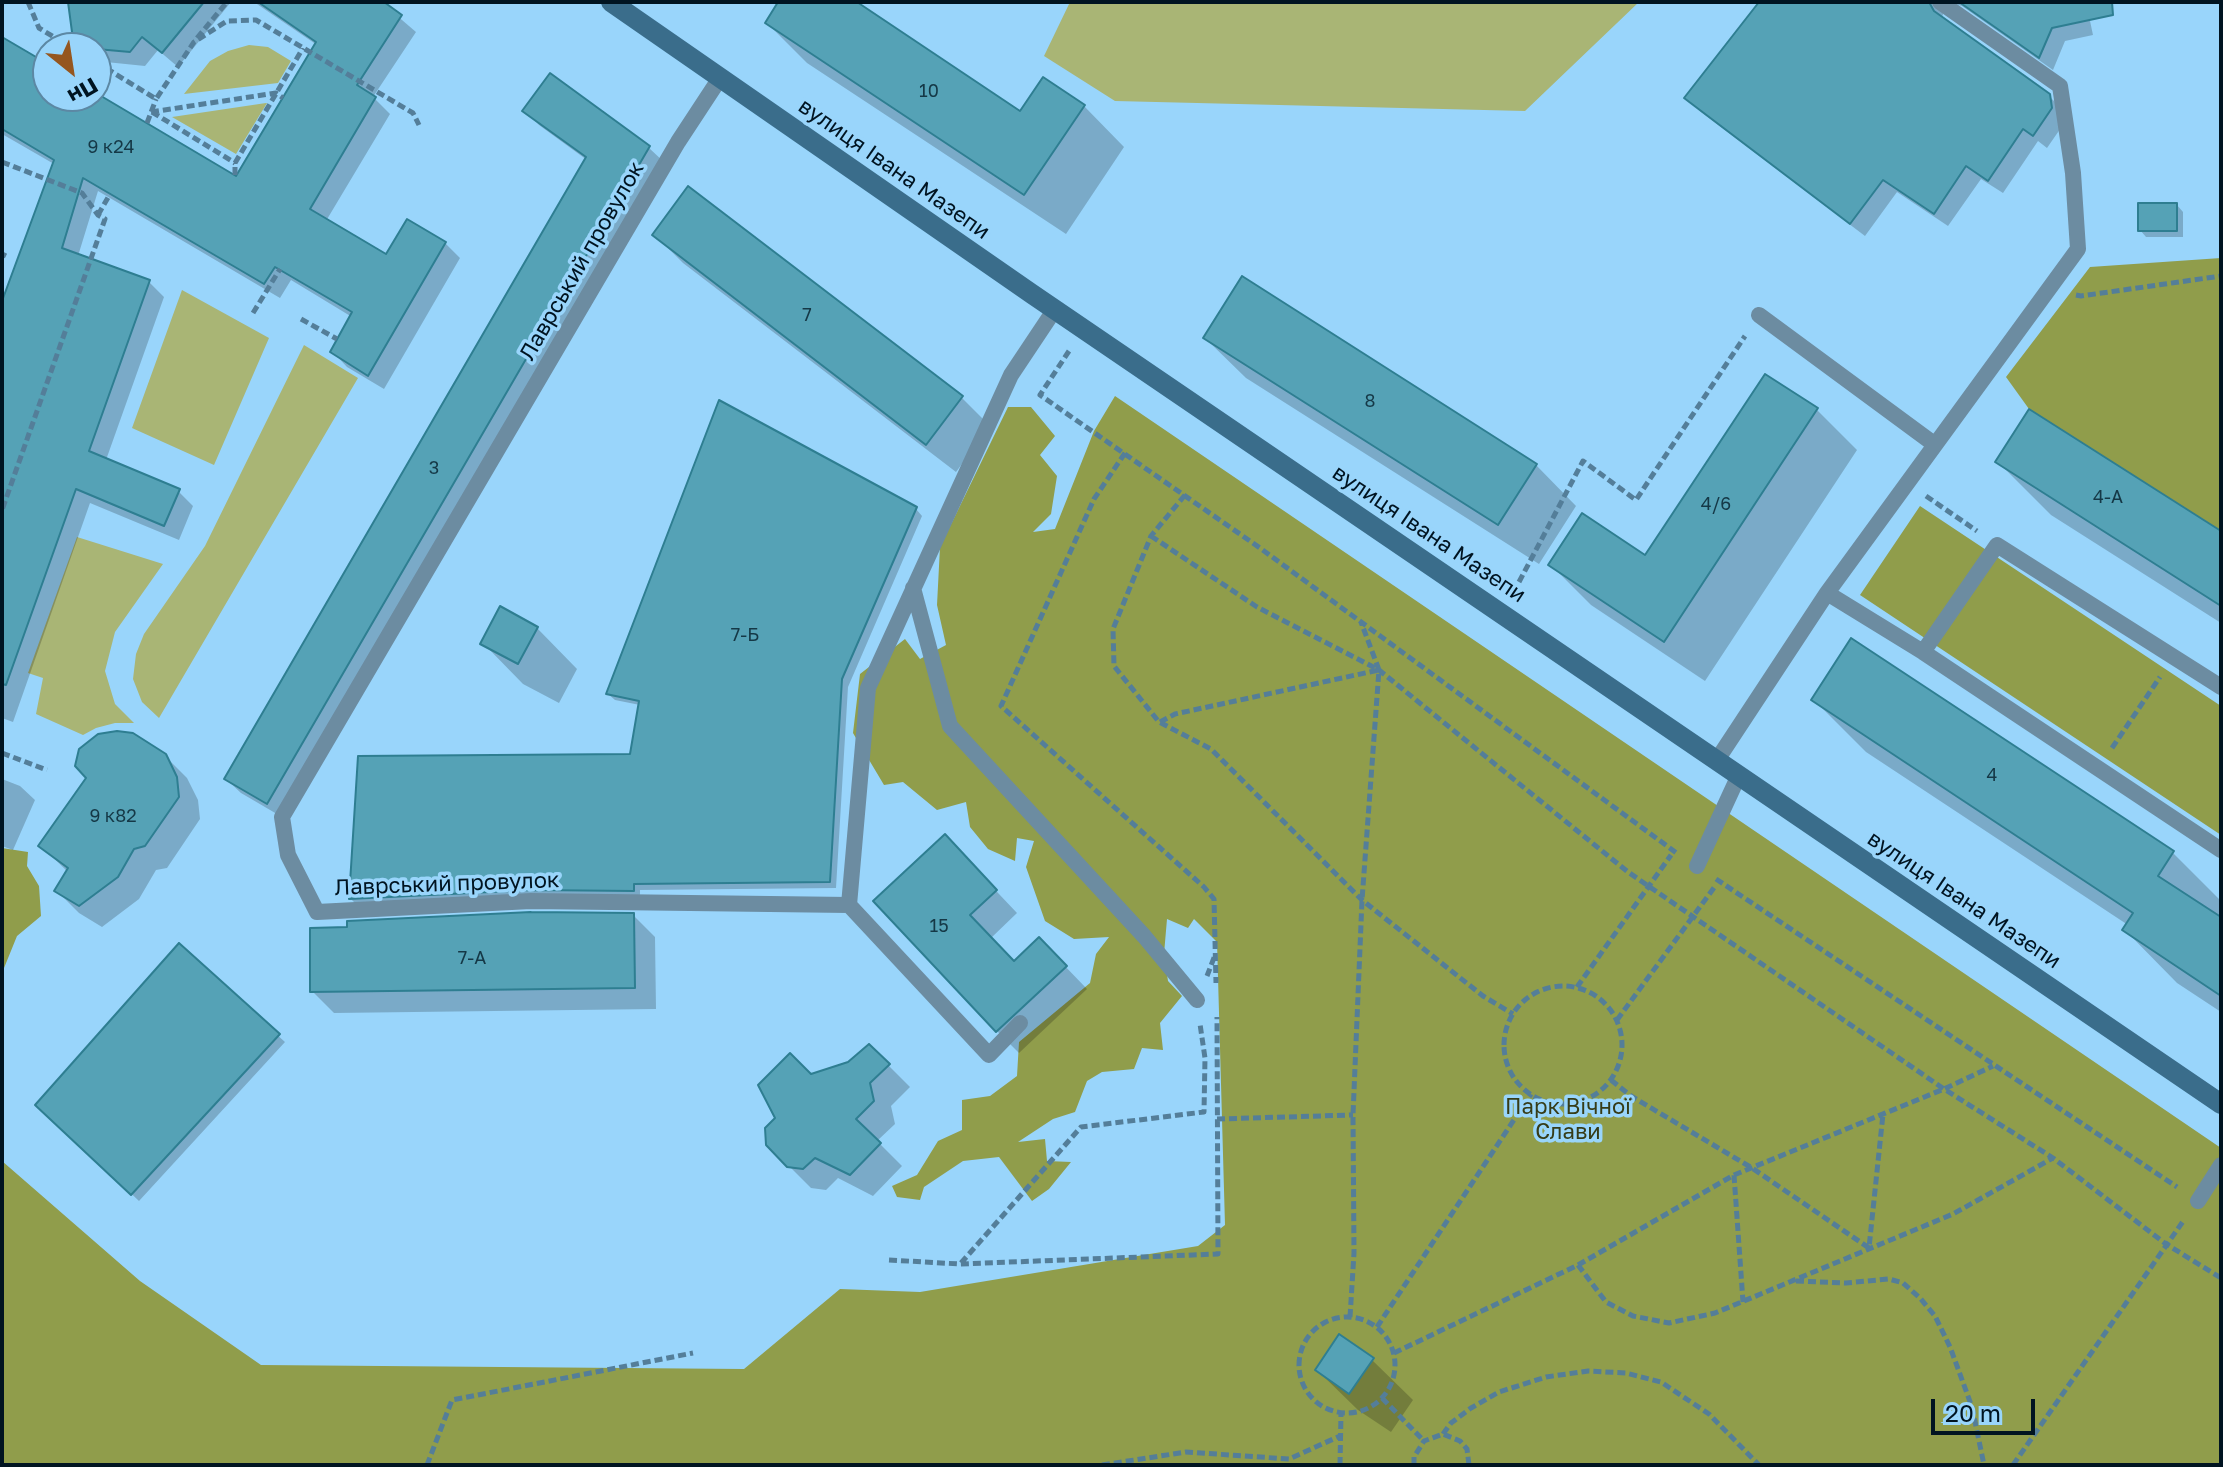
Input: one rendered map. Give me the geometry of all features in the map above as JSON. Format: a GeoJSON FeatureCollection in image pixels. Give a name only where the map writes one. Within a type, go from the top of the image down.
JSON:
{"type":"FeatureCollection","features":[{"type":"Feature","properties":{"kind":"main road","name":"вулиця Івана Мазепи"},"geometry":{"type":"LineString","coordinates":[[611,2],[1084,329],[2221,1104]]}},
{"type":"Feature","properties":{"kind":"lane"},"geometry":{"type":"LineString","coordinates":[[1717,760],[1827,593],[2078,249],[2073,173],[2060,86],[1940,2]]}},
{"type":"Feature","properties":{"kind":"lane","name":"Лаврський провулок"},"geometry":{"type":"LineString","coordinates":[[720,78],[678,142],[282,817],[288,855],[317,912],[531,901],[849,905]]}},
{"type":"Feature","properties":{"kind":"lane"},"geometry":{"type":"LineString","coordinates":[[1020,1023],[989,1055],[849,905],[868,688],[1011,375],[1055,309]]}},
{"type":"Feature","properties":{"kind":"lane"},"geometry":{"type":"LineString","coordinates":[[1759,315],[1934,444]]}},
{"type":"Feature","properties":{"kind":"lane"},"geometry":{"type":"LineString","coordinates":[[1923,652],[1997,545],[2221,687]]}},
{"type":"Feature","properties":{"kind":"lane"},"geometry":{"type":"LineString","coordinates":[[913,588],[950,726],[1144,936],[1197,1000]]}},
{"type":"Feature","properties":{"kind":"lane"},"geometry":{"type":"LineString","coordinates":[[1827,593],[1923,652],[2221,850]]}},
{"type":"Feature","properties":{"kind":"lane"},"geometry":{"type":"LineString","coordinates":[[1697,866],[1739,775]]}},
{"type":"Feature","properties":{"kind":"lane"},"geometry":{"type":"LineString","coordinates":[[2198,1201],[2221,1165]]}},
{"type":"Feature","properties":{"kind":"path"},"geometry":{"type":"LineString","coordinates":[[28,2],[39,28],[46,32]]}},
{"type":"Feature","properties":{"kind":"path"},"geometry":{"type":"LineString","coordinates":[[147,123],[156,99],[194,42],[227,2]]}},
{"type":"Feature","properties":{"kind":"path"},"geometry":{"type":"LineString","coordinates":[[194,42],[227,21],[256,20],[413,113],[419,125]]}},
{"type":"Feature","properties":{"kind":"path"},"geometry":{"type":"LineString","coordinates":[[235,175],[235,163],[303,48]]}},
{"type":"Feature","properties":{"kind":"path"},"geometry":{"type":"LineString","coordinates":[[112,72],[156,99]]}},
{"type":"Feature","properties":{"kind":"path"},"geometry":{"type":"LineString","coordinates":[[151,112],[276,93],[283,98]]}},
{"type":"Feature","properties":{"kind":"path"},"geometry":{"type":"LineString","coordinates":[[151,112],[235,163]]}},
{"type":"Feature","properties":{"kind":"path"},"geometry":{"type":"LineString","coordinates":[[2,162],[82,193],[98,215],[105,219],[2,510]]}},
{"type":"Feature","properties":{"kind":"path"},"geometry":{"type":"LineString","coordinates":[[98,215],[110,194]]}},
{"type":"Feature","properties":{"kind":"path"},"geometry":{"type":"LineString","coordinates":[[253,313],[280,269]]}},
{"type":"Feature","properties":{"kind":"path"},"geometry":{"type":"LineString","coordinates":[[2050,287],[2081,296],[2221,276]]}},
{"type":"Feature","properties":{"kind":"path"},"geometry":{"type":"LineString","coordinates":[[1519,582],[1583,461],[1636,500],[1759,315]]}},
{"type":"Feature","properties":{"kind":"path"},"geometry":{"type":"LineString","coordinates":[[301,319],[337,339]]}},
{"type":"Feature","properties":{"kind":"path"},"geometry":{"type":"LineString","coordinates":[[1084,329],[1040,395],[1185,495],[1674,851],[1577,988]]}},
{"type":"Feature","properties":{"kind":"path"},"geometry":{"type":"LineString","coordinates":[[1125,453],[1094,499],[1001,706],[1214,899],[1216,998]]}},
{"type":"Feature","properties":{"kind":"path"},"geometry":{"type":"LineString","coordinates":[[1906,483],[1997,545]]}},
{"type":"Feature","properties":{"kind":"path"},"geometry":{"type":"LineString","coordinates":[[1185,495],[1151,536],[1113,629],[1114,666],[1159,722],[1211,749],[1362,900],[1483,996],[1513,1014]]}},
{"type":"Feature","properties":{"kind":"path"},"geometry":{"type":"LineString","coordinates":[[1151,536],[1257,607],[1379,670],[1628,872],[1944,1089],[2053,1158],[2166,1244],[2221,1278]]}},
{"type":"Feature","properties":{"kind":"path"},"geometry":{"type":"LineString","coordinates":[[1350,1317],[1354,1253],[1353,1115],[1362,900],[1379,670],[1360,621]]}},
{"type":"Feature","properties":{"kind":"path"},"geometry":{"type":"LineString","coordinates":[[2099,767],[2174,656]]}},
{"type":"Feature","properties":{"kind":"path"},"geometry":{"type":"LineString","coordinates":[[1159,722],[1175,714],[1379,670]]}},
{"type":"Feature","properties":{"kind":"path"},"geometry":{"type":"LineString","coordinates":[[2,753],[47,770]]}},
{"type":"Feature","properties":{"kind":"path"},"geometry":{"type":"LineString","coordinates":[[1617,1020],[1719,881],[2198,1201],[2013,1465]]}},
{"type":"Feature","properties":{"kind":"path"},"geometry":{"type":"LineString","coordinates":[[960,1264],[1081,1127],[1204,1112],[1205,1058],[1197,1000],[1216,953]]}},
{"type":"Feature","properties":{"kind":"path"},"geometry":{"type":"LineString","coordinates":[[1559,986],[1594,994],[1607,1005],[1617,1020],[1622,1051],[1619,1066],[1611,1080],[1600,1092],[1571,1103],[1556,1104],[1531,1094],[1516,1080],[1507,1065],[1505,1038],[1513,1014],[1525,1000],[1559,986]]}},
{"type":"Feature","properties":{"kind":"path"},"geometry":{"type":"LineString","coordinates":[[889,1260],[960,1264],[1218,1254],[1217,1013]]}},
{"type":"Feature","properties":{"kind":"path"},"geometry":{"type":"LineString","coordinates":[[1394,1353],[1578,1265],[1734,1175],[1993,1066]]}},
{"type":"Feature","properties":{"kind":"path"},"geometry":{"type":"LineString","coordinates":[[1611,1080],[1631,1096],[1752,1168],[1869,1248]]}},
{"type":"Feature","properties":{"kind":"path"},"geometry":{"type":"LineString","coordinates":[[1377,1327],[1531,1094]]}},
{"type":"Feature","properties":{"kind":"path"},"geometry":{"type":"LineString","coordinates":[[1869,1248],[1883,1114]]}},
{"type":"Feature","properties":{"kind":"path"},"geometry":{"type":"LineString","coordinates":[[1217,1119],[1353,1115]]}},
{"type":"Feature","properties":{"kind":"path"},"geometry":{"type":"LineString","coordinates":[[1578,1265],[1606,1302],[1633,1316],[1669,1323],[1715,1313],[1953,1214],[2053,1158]]}},
{"type":"Feature","properties":{"kind":"path"},"geometry":{"type":"LineString","coordinates":[[1734,1175],[1743,1302]]}},
{"type":"Feature","properties":{"kind":"path"},"geometry":{"type":"LineString","coordinates":[[1792,1281],[1846,1283],[1889,1279],[1903,1283],[1920,1298],[1935,1316],[1950,1347],[1972,1407],[1984,1465]]}},
{"type":"Feature","properties":{"kind":"path"},"geometry":{"type":"LineString","coordinates":[[1350,1317],[1377,1327],[1387,1338],[1394,1353],[1393,1377],[1382,1398],[1370,1408],[1356,1413],[1341,1413],[1325,1409],[1303,1387],[1299,1356],[1304,1341],[1314,1329],[1327,1321],[1350,1317]]}},
{"type":"Feature","properties":{"kind":"path"},"geometry":{"type":"LineString","coordinates":[[427,1465],[452,1400],[693,1353]]}},
{"type":"Feature","properties":{"kind":"path"},"geometry":{"type":"LineString","coordinates":[[1414,1465],[1418,1448],[1424,1441],[1443,1434],[1451,1423],[1499,1392],[1546,1377],[1588,1371],[1626,1373],[1661,1382],[1709,1414],[1759,1465]]}},
{"type":"Feature","properties":{"kind":"path"},"geometry":{"type":"LineString","coordinates":[[1382,1398],[1424,1441]]}},
{"type":"Feature","properties":{"kind":"path"},"geometry":{"type":"LineString","coordinates":[[1340,1465],[1341,1413]]}},
{"type":"Feature","properties":{"kind":"path"},"geometry":{"type":"LineString","coordinates":[[1443,1434],[1460,1441],[1467,1449],[1469,1465]]}},
{"type":"Feature","properties":{"kind":"path"},"geometry":{"type":"LineString","coordinates":[[1102,1465],[1186,1452],[1289,1459],[1340,1436]]}},
{"type":"Feature","properties":{"kind":"green space"},"geometry":{"type":"Polygon","coordinates":[[[1070,2],[1639,2],[1525,111],[1115,101],[1044,56],[1070,2]]]}},
{"type":"Feature","properties":{"kind":"green space"},"geometry":{"type":"Polygon","coordinates":[[[249,45],[268,47],[291,61],[278,83],[184,94],[210,61],[228,51],[249,45]]]}},
{"type":"Feature","properties":{"kind":"green space"},"geometry":{"type":"Polygon","coordinates":[[[266,103],[236,154],[172,117],[266,103]]]}},
{"type":"Feature","properties":{"kind":"green space"},"geometry":{"type":"Polygon","coordinates":[[[2221,258],[2221,531],[2029,409],[2006,377],[2090,267],[2221,258]]]}},
{"type":"Feature","properties":{"kind":"green space"},"geometry":{"type":"Polygon","coordinates":[[[182,290],[269,338],[214,465],[132,428],[182,290]]]}},
{"type":"Feature","properties":{"kind":"green space"},"geometry":{"type":"Polygon","coordinates":[[[304,345],[358,378],[159,718],[142,702],[133,679],[136,654],[144,634],[205,546],[304,345]]]}},
{"type":"Feature","properties":{"kind":"green space","name":"Парк Вічної Слави"},"geometry":{"type":"Polygon","coordinates":[[[1115,396],[2221,1148],[2221,1465],[2,1465],[2,1161],[140,1281],[261,1365],[744,1369],[840,1289],[920,1292],[1198,1246],[1225,1225],[1217,942],[1194,919],[1188,928],[1167,919],[1164,954],[1168,981],[1182,996],[1160,1023],[1163,1050],[1142,1048],[1134,1069],[1102,1072],[1087,1081],[1075,1112],[1053,1119],[1018,1142],[1045,1139],[1047,1161],[1071,1162],[1049,1189],[1032,1201],[999,1157],[963,1161],[924,1187],[920,1200],[897,1197],[892,1186],[917,1175],[938,1141],[962,1130],[962,1100],[990,1096],[1017,1076],[1019,1042],[1090,983],[1096,954],[1109,937],[1074,939],[1045,921],[1026,867],[1034,841],[1017,838],[1015,861],[988,849],[970,827],[966,802],[937,810],[903,782],[884,785],[853,733],[860,674],[905,639],[920,659],[946,645],[937,605],[940,547],[1008,407],[1031,407],[1055,436],[1040,455],[1057,476],[1051,514],[1033,532],[1055,529],[1094,431],[1115,396]]]}},
{"type":"Feature","properties":{"kind":"green space"},"geometry":{"type":"Polygon","coordinates":[[[1920,506],[2221,706],[2221,835],[1860,595],[1920,506]]]}},
{"type":"Feature","properties":{"kind":"green space"},"geometry":{"type":"Polygon","coordinates":[[[77,537],[163,564],[115,632],[105,671],[115,704],[134,723],[115,723],[83,735],[36,714],[43,678],[28,673],[77,537]]]}},
{"type":"Feature","properties":{"kind":"green space"},"geometry":{"type":"Polygon","coordinates":[[[2,848],[28,852],[27,866],[39,886],[41,916],[17,936],[2,973],[2,848]]]}},
{"type":"Feature","properties":{"kind":"building"},"geometry":{"type":"Polygon","coordinates":[[[68,2],[204,2],[162,53],[142,37],[130,52],[112,50],[112,32],[72,32],[68,2]]]}},
{"type":"Feature","properties":{"kind":"building"},"geometry":{"type":"Polygon","coordinates":[[[258,2],[384,2],[402,15],[357,85],[376,97],[310,209],[386,254],[407,219],[446,242],[368,376],[330,352],[352,312],[275,267],[264,284],[83,178],[62,248],[150,280],[89,451],[180,489],[164,526],[76,489],[6,685],[2,684],[2,301],[54,160],[2,129],[2,37],[32,55],[32,112],[112,112],[112,102],[236,176],[316,42],[258,2]]]}},
{"type":"Feature","properties":{"kind":"building"},"geometry":{"type":"Polygon","coordinates":[[[778,2],[857,2],[1020,111],[1043,77],[1085,105],[1024,195],[765,23],[778,2]]]}},
{"type":"Feature","properties":{"kind":"building"},"geometry":{"type":"Polygon","coordinates":[[[1759,2],[1929,2],[1934,11],[2050,94],[2052,108],[2033,136],[2023,129],[1988,181],[1966,166],[1934,214],[1883,180],[1850,224],[1684,98],[1759,2]]]}},
{"type":"Feature","properties":{"kind":"building"},"geometry":{"type":"Polygon","coordinates":[[[1959,2],[2112,2],[2113,15],[2052,28],[2039,58],[1959,2]]]}},
{"type":"Feature","properties":{"kind":"building"},"geometry":{"type":"Polygon","coordinates":[[[550,73],[650,146],[267,804],[224,779],[586,157],[522,111],[550,73]]]}},
{"type":"Feature","properties":{"kind":"building"},"geometry":{"type":"Polygon","coordinates":[[[688,186],[963,396],[926,445],[652,235],[688,186]]]}},
{"type":"Feature","properties":{"kind":"building"},"geometry":{"type":"Polygon","coordinates":[[[2138,203],[2177,203],[2177,231],[2138,231],[2138,203]]]}},
{"type":"Feature","properties":{"kind":"building"},"geometry":{"type":"Polygon","coordinates":[[[1242,276],[1537,464],[1498,525],[1203,338],[1242,276]]]}},
{"type":"Feature","properties":{"kind":"building"},"geometry":{"type":"Polygon","coordinates":[[[1765,374],[1818,408],[1664,642],[1548,565],[1582,513],[1645,555],[1765,374]]]}},
{"type":"Feature","properties":{"kind":"building"},"geometry":{"type":"Polygon","coordinates":[[[719,400],[917,507],[842,679],[830,882],[634,884],[634,891],[531,890],[349,899],[358,756],[630,754],[639,701],[606,694],[719,400]]]}},
{"type":"Feature","properties":{"kind":"building"},"geometry":{"type":"Polygon","coordinates":[[[2029,409],[2221,531],[2221,606],[1995,462],[2029,409]]]}},
{"type":"Feature","properties":{"kind":"building"},"geometry":{"type":"Polygon","coordinates":[[[500,606],[538,627],[518,664],[480,644],[500,606]]]}},
{"type":"Feature","properties":{"kind":"building"},"geometry":{"type":"Polygon","coordinates":[[[1851,638],[2174,851],[2158,876],[2221,917],[2221,996],[2122,930],[2133,913],[1811,700],[1851,638]]]}},
{"type":"Feature","properties":{"kind":"building"},"geometry":{"type":"Polygon","coordinates":[[[117,731],[133,733],[166,754],[177,777],[179,797],[145,846],[134,849],[118,877],[79,906],[54,891],[68,868],[38,846],[86,778],[75,766],[79,749],[98,734],[117,731]]]}},
{"type":"Feature","properties":{"kind":"building"},"geometry":{"type":"Polygon","coordinates":[[[945,834],[997,890],[970,915],[1014,961],[1039,937],[1067,966],[996,1032],[873,901],[945,834]]]}},
{"type":"Feature","properties":{"kind":"building"},"geometry":{"type":"Polygon","coordinates":[[[531,912],[634,913],[635,988],[310,992],[310,928],[347,927],[347,921],[531,912]]]}},
{"type":"Feature","properties":{"kind":"building"},"geometry":{"type":"Polygon","coordinates":[[[179,943],[280,1034],[131,1195],[35,1105],[179,943]]]}},
{"type":"Feature","properties":{"kind":"building"},"geometry":{"type":"Polygon","coordinates":[[[869,1044],[890,1064],[870,1083],[874,1101],[856,1119],[881,1143],[850,1175],[815,1158],[803,1169],[787,1167],[766,1145],[765,1128],[775,1118],[758,1085],[790,1053],[811,1074],[848,1062],[869,1044]]]}},
{"type":"Feature","properties":{"kind":"building"},"geometry":{"type":"Polygon","coordinates":[[[1339,1334],[1374,1358],[1349,1394],[1315,1370],[1339,1334]]]}}]}
